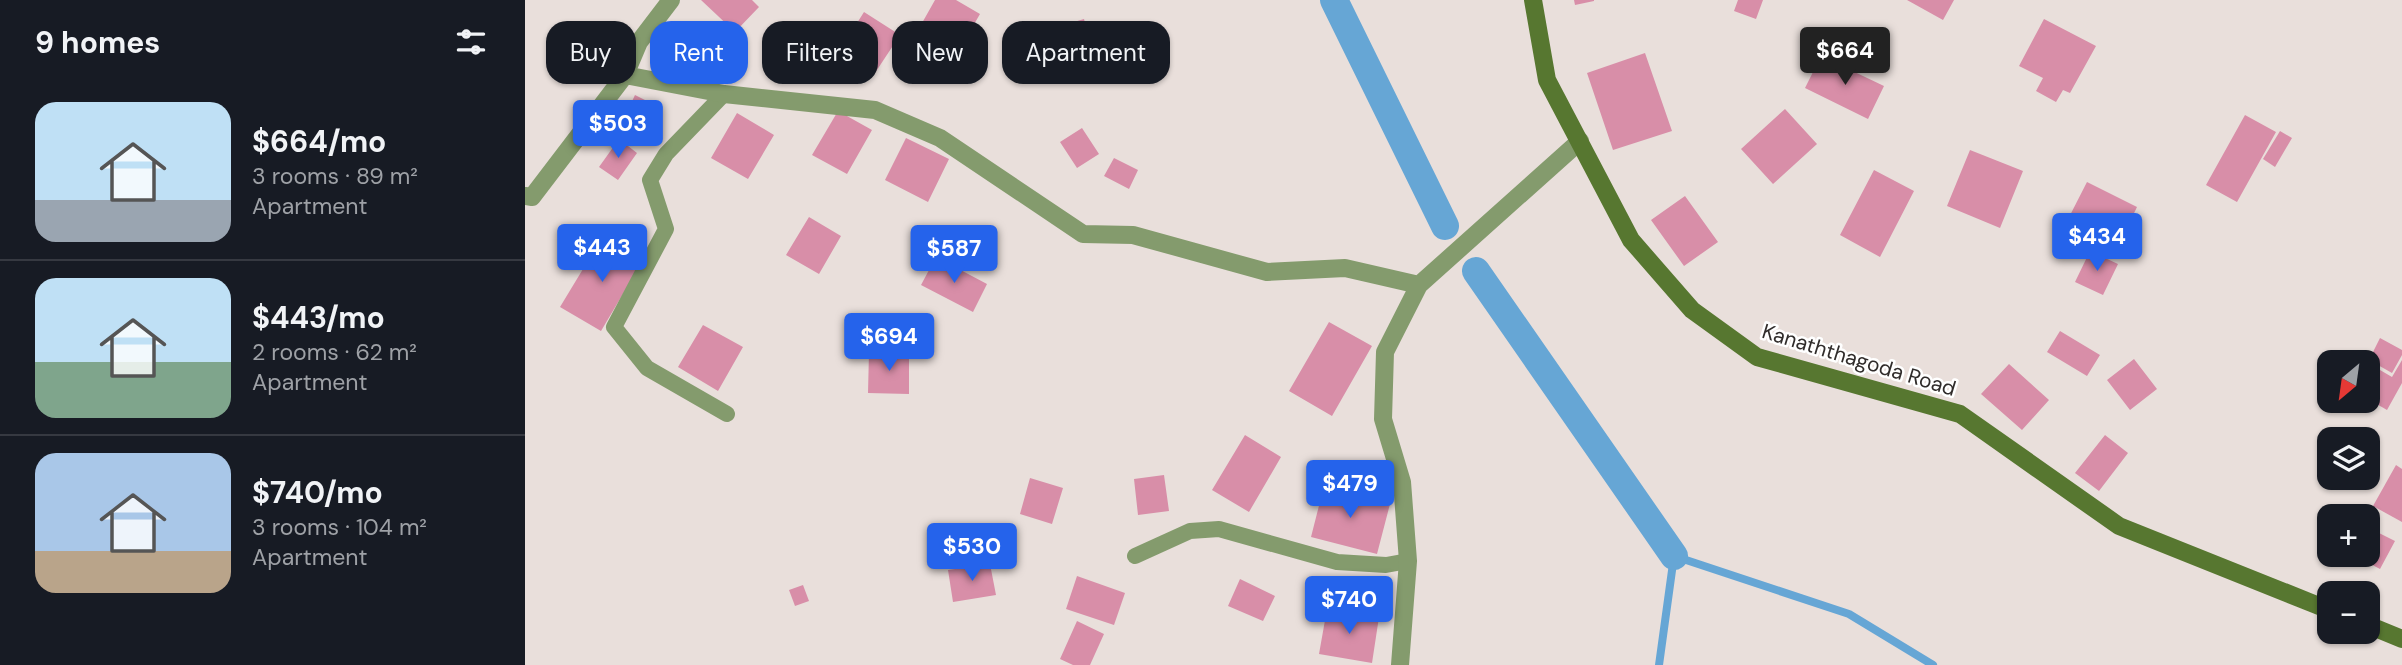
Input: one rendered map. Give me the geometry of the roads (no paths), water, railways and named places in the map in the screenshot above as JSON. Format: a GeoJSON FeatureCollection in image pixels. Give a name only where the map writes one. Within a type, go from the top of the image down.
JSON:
{"type":"FeatureCollection","features":[{"type":"Feature","properties":{"kind":"street"},"geometry":{"type":"LineString","coordinates":[[636,49],[671,0]]}},
{"type":"Feature","properties":{"kind":"street","name":"Kanaththagoda Road"},"geometry":{"type":"LineString","coordinates":[[1533,0],[1547,80],[1631,240],[1692,310],[1757,357],[1960,414],[2119,526],[2317,605]]}},
{"type":"Feature","properties":{"kind":"street"},"geometry":{"type":"LineString","coordinates":[[636,77],[725,94],[875,110],[940,138],[1083,234],[1133,235],[1267,272],[1345,268],[1419,285]]}},
{"type":"Feature","properties":{"kind":"street"},"geometry":{"type":"LineString","coordinates":[[525,197],[532,197],[618,84]]}},
{"type":"Feature","properties":{"kind":"street"},"geometry":{"type":"LineString","coordinates":[[1400,665],[1408,561],[1402,482],[1383,419],[1385,352],[1419,285],[1580,141]]}},
{"type":"Feature","properties":{"kind":"street"},"geometry":{"type":"LineString","coordinates":[[2380,630],[2402,639]]}},
{"type":"Feature","properties":{"kind":"lane"},"geometry":{"type":"LineString","coordinates":[[725,94],[666,155],[650,180],[666,229],[614,327],[647,368],[727,414]]}},
{"type":"Feature","properties":{"kind":"lane"},"geometry":{"type":"LineString","coordinates":[[1135,556],[1190,531],[1219,529],[1337,562],[1386,565],[1408,561]]}},
{"type":"Feature","properties":{"kind":"waterway"},"geometry":{"type":"LineString","coordinates":[[1334,0],[1445,226]]}},
{"type":"Feature","properties":{"kind":"waterway"},"geometry":{"type":"LineString","coordinates":[[1476,271],[1674,556]]}},
{"type":"Feature","properties":{"kind":"waterway"},"geometry":{"type":"LineString","coordinates":[[1659,665],[1674,556],[1849,614],[1933,665]]}}]}
